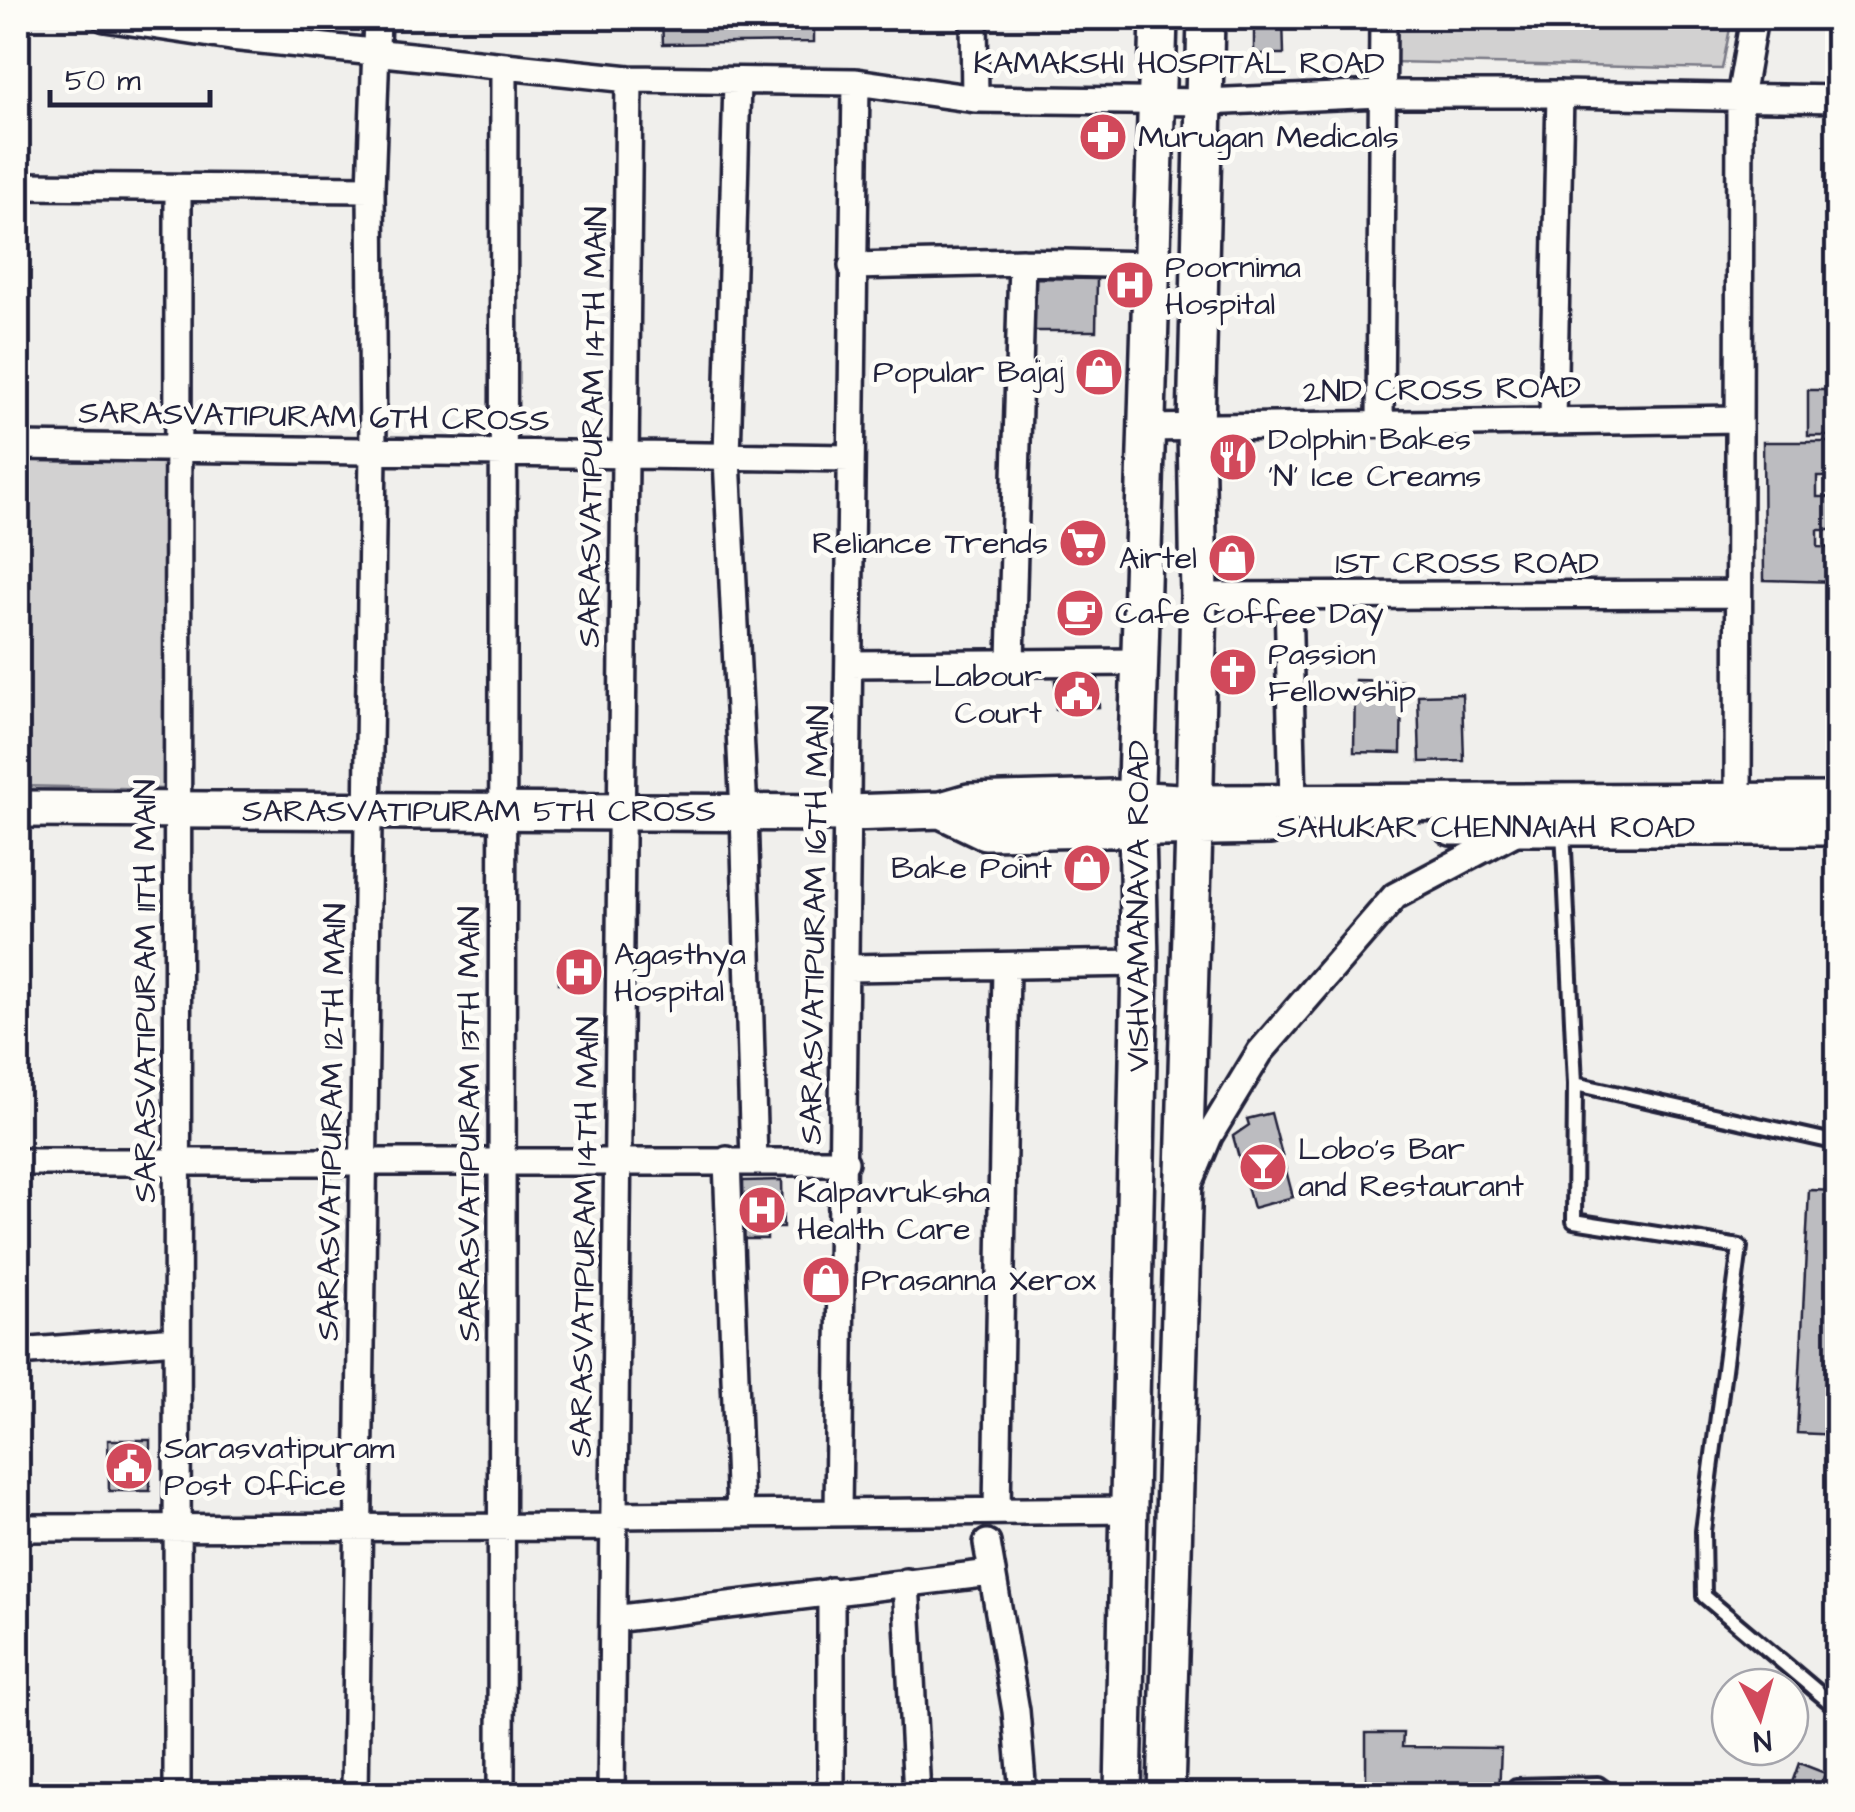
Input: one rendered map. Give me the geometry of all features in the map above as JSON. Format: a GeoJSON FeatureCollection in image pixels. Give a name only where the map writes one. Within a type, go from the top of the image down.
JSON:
{"type":"FeatureCollection","features":[{"type":"Feature","properties":{"kind":"main road","name":"VISHVAMANAVA ROAD"},"geometry":{"type":"LineString","coordinates":[[1123,1794],[1132,1510],[1140,962],[1136,816],[1159,18]]}},
{"type":"Feature","properties":{"kind":"main road","name":"VISHVAMANAVA ROAD"},"geometry":{"type":"LineString","coordinates":[[1166,1794],[1199,596],[1196,428],[1206,18]]}},
{"type":"Feature","properties":{"kind":"main road","name":"SAHUKAR CHENNAIAH ROAD"},"geometry":{"type":"LineString","coordinates":[[1194,816],[1293,803],[1838,801]]}},
{"type":"Feature","properties":{"kind":"main road","name":"SARASVATIPURAM 5TH CROSS"},"geometry":{"type":"LineString","coordinates":[[18,809],[622,813],[941,810],[985,832],[1136,816]]}},
{"type":"Feature","properties":{"kind":"main road","name":"SAHUKAR CHENNAIAH ROAD"},"geometry":{"type":"LineString","coordinates":[[1136,816],[1526,827],[1838,827]]}},
{"type":"Feature","properties":{"kind":"street","name":"KAMAKSHI HOSPITAL ROAD"},"geometry":{"type":"LineString","coordinates":[[105,18],[231,28],[629,80],[856,82],[975,99],[1206,102],[1380,94],[1836,99]]}},
{"type":"Feature","properties":{"kind":"street","name":"SARASVATIPURAM 12TH MAIN"},"geometry":{"type":"LineString","coordinates":[[355,1794],[377,18]]}},
{"type":"Feature","properties":{"kind":"street"},"geometry":{"type":"LineString","coordinates":[[974,18],[975,99]]}},
{"type":"Feature","properties":{"kind":"street"},"geometry":{"type":"LineString","coordinates":[[1380,424],[1383,18]]}},
{"type":"Feature","properties":{"kind":"street"},"geometry":{"type":"LineString","coordinates":[[1738,801],[1740,97],[1754,18]]}},
{"type":"Feature","properties":{"kind":"street","name":"SARASVATIPURAM 13TH MAIN"},"geometry":{"type":"LineString","coordinates":[[501,1794],[504,66]]}},
{"type":"Feature","properties":{"kind":"street","name":"SARASVATIPURAM 14TH MAIN"},"geometry":{"type":"LineString","coordinates":[[612,1794],[629,80]]}},
{"type":"Feature","properties":{"kind":"street"},"geometry":{"type":"LineString","coordinates":[[736,80],[727,458],[744,813],[754,1162]]}},
{"type":"Feature","properties":{"kind":"street","name":"SARASVATIPURAM 16TH MAIN"},"geometry":{"type":"LineString","coordinates":[[838,1512],[850,813],[849,458],[856,82]]}},
{"type":"Feature","properties":{"kind":"street"},"geometry":{"type":"LineString","coordinates":[[1553,419],[1560,94]]}},
{"type":"Feature","properties":{"kind":"street"},"geometry":{"type":"LineString","coordinates":[[18,186],[372,189]]}},
{"type":"Feature","properties":{"kind":"street","name":"SARASVATIPURAM 11TH MAIN"},"geometry":{"type":"LineString","coordinates":[[176,1794],[178,188]]}},
{"type":"Feature","properties":{"kind":"street"},"geometry":{"type":"LineString","coordinates":[[1011,660],[1022,262]]}},
{"type":"Feature","properties":{"kind":"street"},"geometry":{"type":"LineString","coordinates":[[852,266],[1022,262],[1149,265]]}},
{"type":"Feature","properties":{"kind":"street","name":"2ND CROSS ROAD"},"geometry":{"type":"LineString","coordinates":[[1147,428],[1738,419]]}},
{"type":"Feature","properties":{"kind":"street","name":"SARASVATIPURAM 6TH CROSS"},"geometry":{"type":"LineString","coordinates":[[18,446],[849,458]]}},
{"type":"Feature","properties":{"kind":"street","name":"1ST CROSS ROAD"},"geometry":{"type":"LineString","coordinates":[[1199,596],[1736,594]]}},
{"type":"Feature","properties":{"kind":"street"},"geometry":{"type":"LineString","coordinates":[[1288,597],[1293,803]]}},
{"type":"Feature","properties":{"kind":"street"},"geometry":{"type":"LineString","coordinates":[[849,664],[1140,662]]}},
{"type":"Feature","properties":{"kind":"street"},"geometry":{"type":"LineString","coordinates":[[1182,1203],[1208,1136],[1260,1052],[1394,896],[1526,827]]}},
{"type":"Feature","properties":{"kind":"street"},"geometry":{"type":"LineString","coordinates":[[848,968],[1140,962]]}},
{"type":"Feature","properties":{"kind":"street"},"geometry":{"type":"LineString","coordinates":[[997,1510],[1006,967]]}},
{"type":"Feature","properties":{"kind":"street"},"geometry":{"type":"LineString","coordinates":[[728,1160],[740,1513]]}},
{"type":"Feature","properties":{"kind":"street"},"geometry":{"type":"LineString","coordinates":[[18,1162],[845,1162]]}},
{"type":"Feature","properties":{"kind":"street"},"geometry":{"type":"LineString","coordinates":[[18,1352],[176,1340]]}},
{"type":"Feature","properties":{"kind":"street"},"geometry":{"type":"LineString","coordinates":[[18,1528],[501,1527],[740,1513],[1132,1510]]}},
{"type":"Feature","properties":{"kind":"street"},"geometry":{"type":"LineString","coordinates":[[987,1543],[1016,1711],[1022,1794]]}},
{"type":"Feature","properties":{"kind":"street"},"geometry":{"type":"LineString","coordinates":[[613,1619],[992,1572]]}},
{"type":"Feature","properties":{"kind":"street"},"geometry":{"type":"LineString","coordinates":[[906,1582],[918,1794]]}},
{"type":"Feature","properties":{"kind":"street"},"geometry":{"type":"LineString","coordinates":[[831,1591],[831,1794]]}},
{"type":"Feature","properties":{"kind":"lane"},"geometry":{"type":"LineString","coordinates":[[1836,99],[1838,18]]}},
{"type":"Feature","properties":{"kind":"lane"},"geometry":{"type":"LineString","coordinates":[[1563,827],[1575,1084],[1574,1221],[1740,1247],[1702,1531],[1704,1596],[1838,1709]]}},
{"type":"Feature","properties":{"kind":"lane"},"geometry":{"type":"LineString","coordinates":[[1575,1084],[1838,1143]]}},
{"type":"Feature","properties":{"kind":"lane"},"geometry":{"type":"LineString","coordinates":[[1516,1786],[1598,1784],[1612,1794]]}},
{"type":"Feature","properties":{"kind":"shaded area"},"geometry":{"type":"Polygon","coordinates":[[[1394,18],[1732,18],[1722,69],[1391,62],[1394,18]]]}},
{"type":"Feature","properties":{"kind":"shaded area"},"geometry":{"type":"Polygon","coordinates":[[[18,457],[167,458],[165,789],[18,786],[18,457]]]}},
{"type":"Feature","properties":{"kind":"building"},"geometry":{"type":"Polygon","coordinates":[[[662,18],[814,18],[814,42],[663,44],[662,18]]]}},
{"type":"Feature","properties":{"kind":"building"},"geometry":{"type":"Polygon","coordinates":[[[1254,18],[1283,18],[1284,54],[1254,54],[1254,18]]]}},
{"type":"Feature","properties":{"kind":"building"},"geometry":{"type":"Polygon","coordinates":[[[1034,278],[1097,279],[1096,331],[1033,331],[1034,278]]]}},
{"type":"Feature","properties":{"kind":"building"},"geometry":{"type":"Polygon","coordinates":[[[1808,390],[1838,390],[1838,436],[1808,436],[1808,390]]]}},
{"type":"Feature","properties":{"kind":"building"},"geometry":{"type":"Polygon","coordinates":[[[1763,442],[1838,442],[1838,477],[1817,477],[1817,497],[1835,497],[1836,530],[1818,530],[1818,547],[1838,548],[1838,582],[1764,580],[1763,442]]]}},
{"type":"Feature","properties":{"kind":"building","name":"Labour Court"},"geometry":{"type":"Polygon","coordinates":[[[1098,679],[1099,707],[1056,709],[1055,680],[1098,679]]]}},
{"type":"Feature","properties":{"kind":"building"},"geometry":{"type":"Polygon","coordinates":[[[1355,680],[1402,681],[1401,753],[1354,752],[1355,680]]]}},
{"type":"Feature","properties":{"kind":"building"},"geometry":{"type":"Polygon","coordinates":[[[1462,694],[1464,761],[1420,762],[1418,695],[1462,694]]]}},
{"type":"Feature","properties":{"kind":"building"},"geometry":{"type":"Polygon","coordinates":[[[559,958],[592,958],[593,983],[559,983],[559,958]]]}},
{"type":"Feature","properties":{"kind":"building","name":"Lobo's Bar and Restaurant"},"geometry":{"type":"Polygon","coordinates":[[[1271,1113],[1293,1197],[1253,1208],[1233,1136],[1249,1125],[1247,1119],[1271,1113]]]}},
{"type":"Feature","properties":{"kind":"building"},"geometry":{"type":"Polygon","coordinates":[[[782,1180],[783,1228],[767,1228],[767,1239],[744,1239],[743,1181],[782,1180]]]}},
{"type":"Feature","properties":{"kind":"building"},"geometry":{"type":"Polygon","coordinates":[[[1809,1190],[1838,1191],[1838,1435],[1797,1433],[1809,1190]]]}},
{"type":"Feature","properties":{"kind":"building","name":"Sarasvatipuram Post Office"},"geometry":{"type":"Polygon","coordinates":[[[108,1440],[150,1440],[150,1491],[109,1491],[108,1440]]]}},
{"type":"Feature","properties":{"kind":"building"},"geometry":{"type":"Polygon","coordinates":[[[1366,1733],[1403,1733],[1402,1747],[1501,1748],[1499,1794],[1366,1794],[1366,1733]]]}},
{"type":"Feature","properties":{"kind":"building"},"geometry":{"type":"Polygon","coordinates":[[[1798,1767],[1825,1773],[1818,1794],[1788,1794],[1798,1767]]]}},
{"type":"Feature","properties":{"kind":"place","name":"Murugan Medicals"},"geometry":{"type":"Point","coordinates":[1103,137]}},
{"type":"Feature","properties":{"kind":"place","name":"Poornima Hospital"},"geometry":{"type":"Point","coordinates":[1130,285]}},
{"type":"Feature","properties":{"kind":"place","name":"Popular Bajaj"},"geometry":{"type":"Point","coordinates":[1099,372]}},
{"type":"Feature","properties":{"kind":"place","name":"Dolphin Bakes 'N' Ice Creams"},"geometry":{"type":"Point","coordinates":[1233,457]}},
{"type":"Feature","properties":{"kind":"place","name":"Reliance Trends"},"geometry":{"type":"Point","coordinates":[1083,543]}},
{"type":"Feature","properties":{"kind":"place","name":"Airtel"},"geometry":{"type":"Point","coordinates":[1232,558]}},
{"type":"Feature","properties":{"kind":"place","name":"Cafe Coffee Day"},"geometry":{"type":"Point","coordinates":[1080,613]}},
{"type":"Feature","properties":{"kind":"place","name":"Passion Fellowship"},"geometry":{"type":"Point","coordinates":[1233,672]}},
{"type":"Feature","properties":{"kind":"place","name":"Labour Court"},"geometry":{"type":"Point","coordinates":[1077,694]}},
{"type":"Feature","properties":{"kind":"place","name":"Bake Point"},"geometry":{"type":"Point","coordinates":[1087,868]}},
{"type":"Feature","properties":{"kind":"place","name":"Agasthya Hospital"},"geometry":{"type":"Point","coordinates":[579,972]}},
{"type":"Feature","properties":{"kind":"place","name":"Lobo's Bar and Restaurant"},"geometry":{"type":"Point","coordinates":[1263,1167]}},
{"type":"Feature","properties":{"kind":"place","name":"Kalpavruksha Health Care"},"geometry":{"type":"Point","coordinates":[762,1210]}},
{"type":"Feature","properties":{"kind":"place","name":"Prasanna Xerox"},"geometry":{"type":"Point","coordinates":[826,1280]}},
{"type":"Feature","properties":{"kind":"place","name":"Sarasvatipuram Post Office"},"geometry":{"type":"Point","coordinates":[129,1466]}}]}
